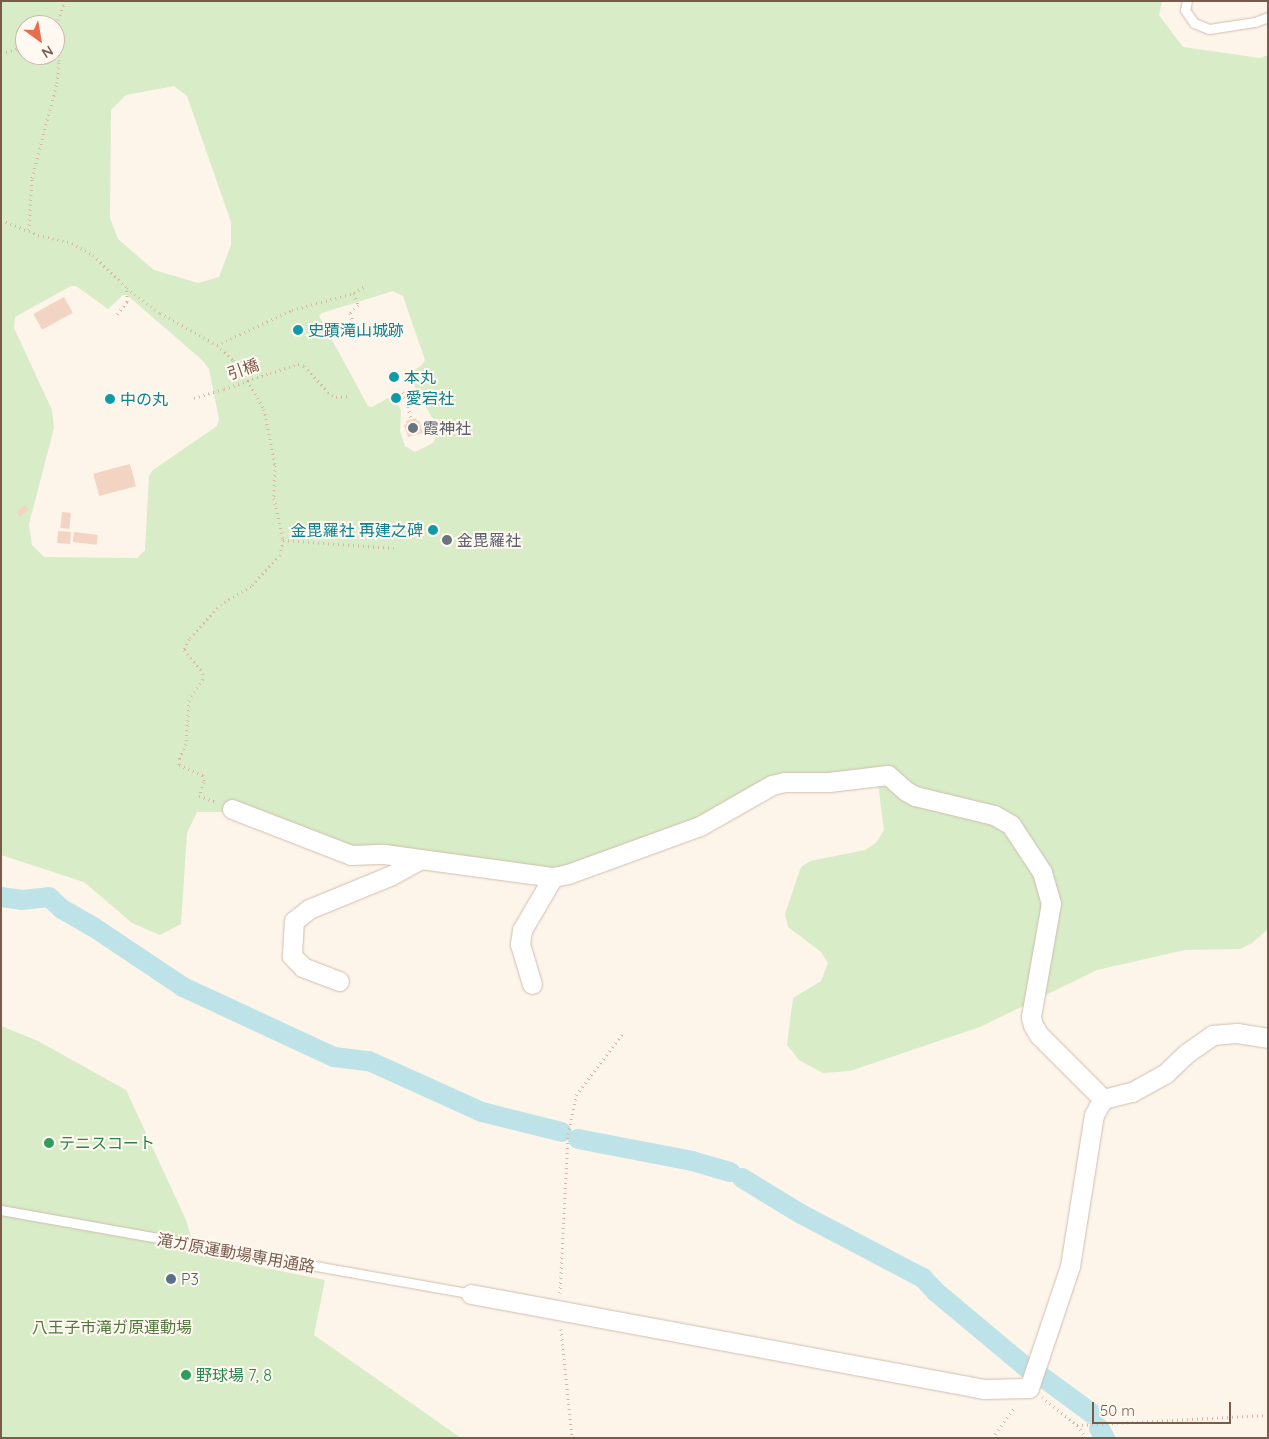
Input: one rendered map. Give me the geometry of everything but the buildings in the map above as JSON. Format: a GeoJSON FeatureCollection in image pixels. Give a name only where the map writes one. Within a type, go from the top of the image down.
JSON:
{"type":"FeatureCollection","features":[{"type":"Feature","properties":{"kind":"street"},"geometry":{"type":"LineString","coordinates":[[232,809],[351,855],[384,854],[553,877],[568,874],[700,826],[772,785],[785,782],[829,782],[882,774],[888,775],[906,791],[915,796],[994,815],[1011,825],[1042,872],[1050,897],[1031,1017],[1033,1025],[1039,1035],[1103,1099]]}},
{"type":"Feature","properties":{"kind":"street"},"geometry":{"type":"LineString","coordinates":[[340,981],[303,967],[292,956],[294,921],[309,909],[392,875],[419,860]]}},
{"type":"Feature","properties":{"kind":"street"},"geometry":{"type":"LineString","coordinates":[[532,984],[520,944],[522,930],[553,877]]}},
{"type":"Feature","properties":{"kind":"street"},"geometry":{"type":"LineString","coordinates":[[471,1294],[984,1389],[1029,1388],[1070,1266],[1094,1115],[1103,1099],[1132,1092],[1165,1074],[1187,1053],[1213,1035],[1237,1033],[1268,1038]]}},
{"type":"Feature","properties":{"kind":"lane"},"geometry":{"type":"LineString","coordinates":[[1187,1],[1185,10],[1194,23],[1209,29],[1255,22],[1268,17]]}},
{"type":"Feature","properties":{"kind":"lane","name":"滝ガ原運動場専用通路"},"geometry":{"type":"LineString","coordinates":[[1,1210],[471,1294]]}},
{"type":"Feature","properties":{"kind":"path"},"geometry":{"type":"LineString","coordinates":[[60,15],[65,1]]}},
{"type":"Feature","properties":{"kind":"path"},"geometry":{"type":"LineString","coordinates":[[1,53],[15,50]]}},
{"type":"Feature","properties":{"kind":"path"},"geometry":{"type":"LineString","coordinates":[[29,230],[32,178],[57,83],[57,65]]}},
{"type":"Feature","properties":{"kind":"path"},"geometry":{"type":"LineString","coordinates":[[1,220],[6,224],[29,230],[38,235],[72,243],[92,255],[127,288],[160,313],[217,345],[241,370],[264,409],[275,465],[274,498],[283,540],[280,555],[251,586],[221,604],[189,639],[184,650],[203,673],[204,680],[189,700],[186,744],[179,759],[179,765],[203,775],[204,782],[199,796],[232,809]]}},
{"type":"Feature","properties":{"kind":"path"},"geometry":{"type":"LineString","coordinates":[[217,345],[292,310],[354,293],[367,285]]}},
{"type":"Feature","properties":{"kind":"path"},"geometry":{"type":"LineString","coordinates":[[117,314],[127,302],[127,288]]}},
{"type":"Feature","properties":{"kind":"path"},"geometry":{"type":"LineString","coordinates":[[354,293],[358,305],[350,313],[354,324]]}},
{"type":"Feature","properties":{"kind":"path","name":"引橋"},"geometry":{"type":"LineString","coordinates":[[194,398],[298,364],[304,366],[328,392],[336,397],[350,396]]}},
{"type":"Feature","properties":{"kind":"path"},"geometry":{"type":"LineString","coordinates":[[402,392],[411,418]]}},
{"type":"Feature","properties":{"kind":"path"},"geometry":{"type":"LineString","coordinates":[[283,540],[394,548]]}},
{"type":"Feature","properties":{"kind":"path"},"geometry":{"type":"LineString","coordinates":[[572,1438],[560,1310],[568,1134],[576,1095],[623,1033]]}},
{"type":"Feature","properties":{"kind":"path"},"geometry":{"type":"LineString","coordinates":[[992,1438],[1029,1388],[1055,1406],[1077,1425],[1086,1438]]}},
{"type":"Feature","properties":{"kind":"path"},"geometry":{"type":"LineString","coordinates":[[1077,1425],[1268,1415]]}},
{"type":"Feature","properties":{"kind":"green space"},"geometry":{"type":"Polygon","coordinates":[[[1,1],[1162,1],[1159,15],[1183,47],[1260,58],[1268,55],[1268,929],[1252,943],[1240,949],[1185,950],[1097,970],[980,1027],[850,1071],[823,1073],[799,1060],[787,1045],[793,998],[821,981],[828,963],[821,952],[788,927],[785,914],[801,867],[810,861],[865,850],[876,843],[884,830],[877,776],[778,778],[701,820],[561,870],[353,848],[226,812],[197,812],[187,833],[181,924],[160,935],[132,923],[84,882],[1,855],[1,1]],[[174,86],[126,95],[111,110],[110,218],[118,239],[154,270],[198,283],[219,277],[231,245],[231,222],[187,96],[174,86]],[[71,286],[15,317],[14,328],[52,410],[54,428],[29,524],[32,545],[44,557],[137,558],[145,550],[149,476],[153,470],[217,426],[219,419],[209,369],[202,360],[127,295],[123,295],[108,309],[76,286],[71,286]],[[393,291],[322,313],[319,316],[368,406],[372,407],[390,397],[395,398],[401,411],[400,431],[405,446],[415,452],[433,443],[437,433],[436,425],[410,378],[413,371],[422,365],[425,360],[403,296],[393,291]]]}},
{"type":"Feature","properties":{"kind":"green space","name":"八王子市滝ガ原運動場"},"geometry":{"type":"Polygon","coordinates":[[[1,1026],[38,1041],[126,1090],[186,1220],[196,1254],[325,1280],[314,1335],[461,1438],[1,1438],[1,1026]]]}},
{"type":"Feature","properties":{"kind":"waterway"},"geometry":{"type":"LineString","coordinates":[[1,897],[22,900],[49,897],[62,909],[92,926],[183,987],[334,1057],[369,1061],[482,1112],[562,1132]]}},
{"type":"Feature","properties":{"kind":"waterway"},"geometry":{"type":"LineString","coordinates":[[578,1139],[692,1161],[730,1172]]}},
{"type":"Feature","properties":{"kind":"waterway"},"geometry":{"type":"LineString","coordinates":[[742,1178],[801,1214],[923,1278],[936,1292],[1027,1368]]}},
{"type":"Feature","properties":{"kind":"waterway"},"geometry":{"type":"LineString","coordinates":[[1041,1376],[1094,1415]]}},
{"type":"Feature","properties":{"kind":"waterway"},"geometry":{"type":"LineString","coordinates":[[1099,1428],[1105,1438]]}},
{"type":"Feature","properties":{"kind":"place","name":"史蹟滝山城跡"},"geometry":{"type":"Point","coordinates":[298,330]}},
{"type":"Feature","properties":{"kind":"place","name":"本丸"},"geometry":{"type":"Point","coordinates":[394,377]}},
{"type":"Feature","properties":{"kind":"place","name":"愛宕社"},"geometry":{"type":"Point","coordinates":[396,398]}},
{"type":"Feature","properties":{"kind":"place","name":"中の丸"},"geometry":{"type":"Point","coordinates":[110,399]}},
{"type":"Feature","properties":{"kind":"place","name":"霞神社"},"geometry":{"type":"Point","coordinates":[413,428]}},
{"type":"Feature","properties":{"kind":"place","name":"金毘羅社 再建之碑"},"geometry":{"type":"Point","coordinates":[433,530]}},
{"type":"Feature","properties":{"kind":"place","name":"金毘羅社"},"geometry":{"type":"Point","coordinates":[447,540]}},
{"type":"Feature","properties":{"kind":"place","name":"テニスコート"},"geometry":{"type":"Point","coordinates":[49,1143]}},
{"type":"Feature","properties":{"kind":"place","name":"P3"},"geometry":{"type":"Point","coordinates":[171,1279]}},
{"type":"Feature","properties":{"kind":"place","name":"野球場 7, 8"},"geometry":{"type":"Point","coordinates":[186,1375]}}]}
